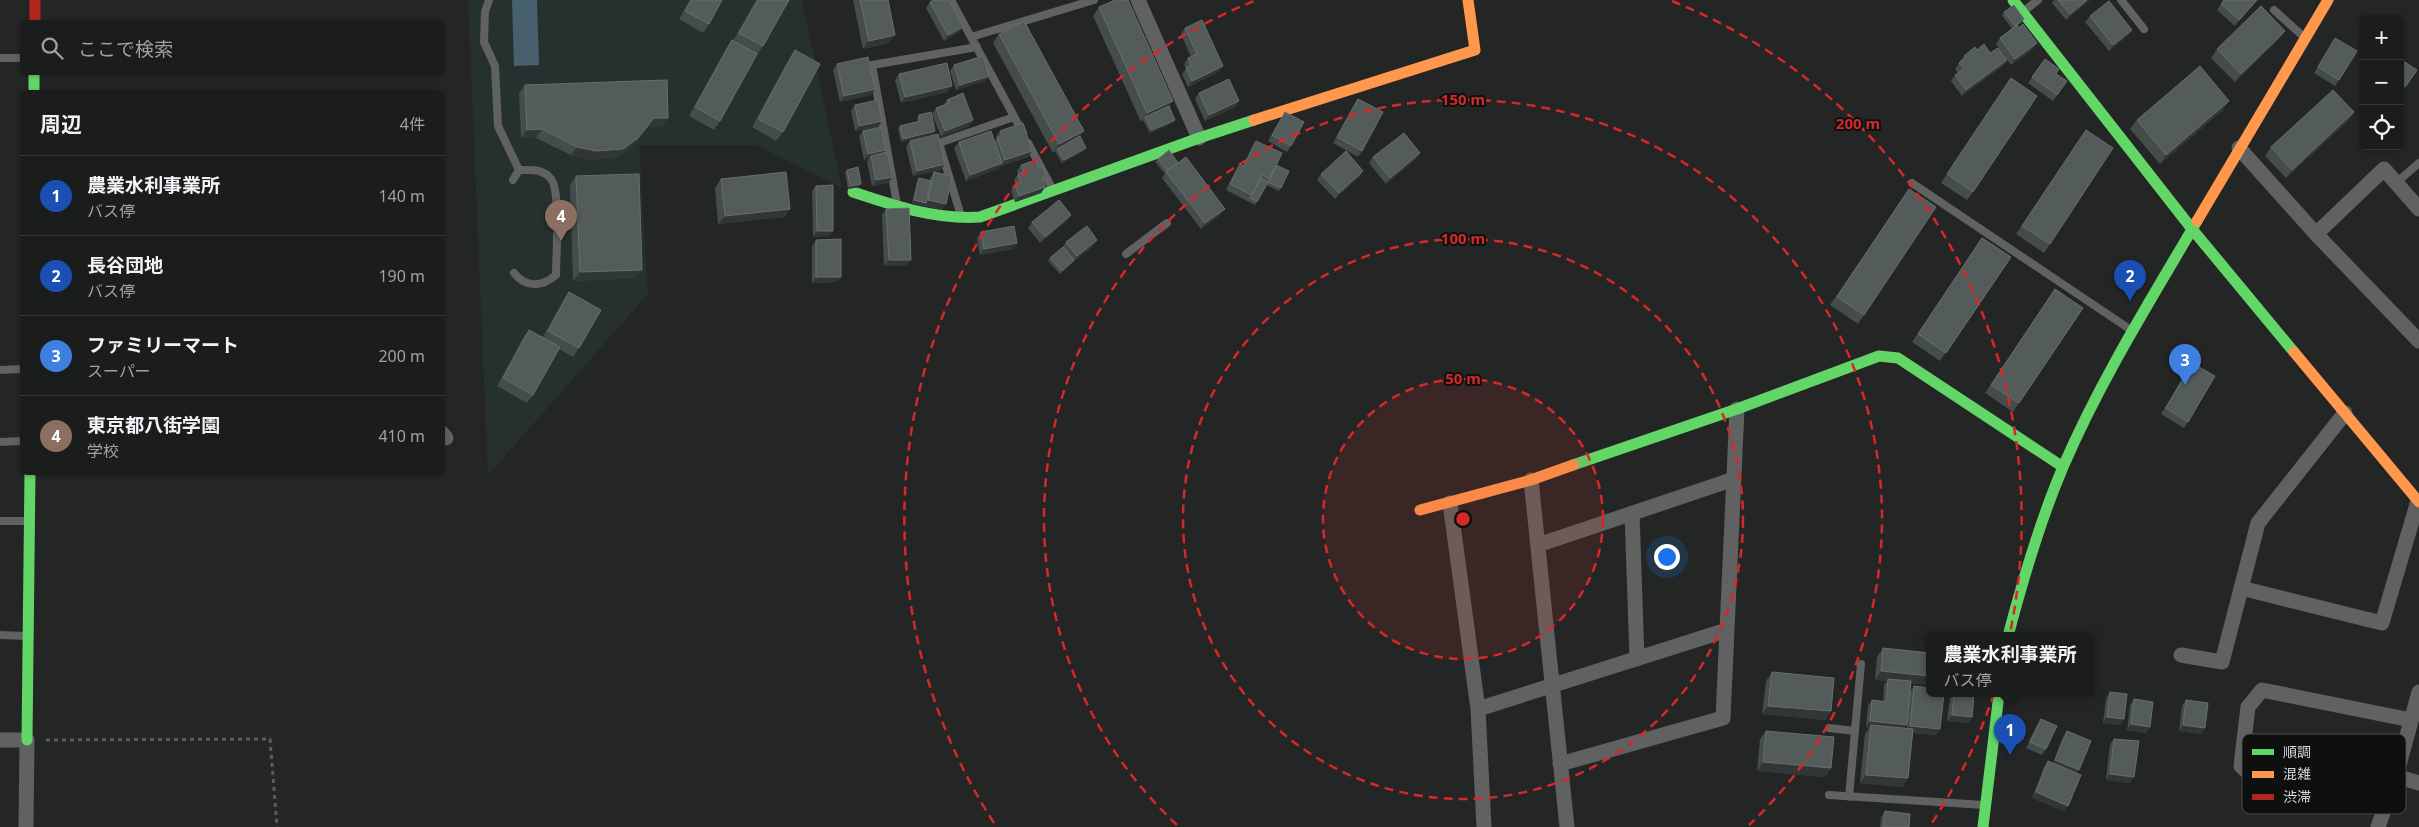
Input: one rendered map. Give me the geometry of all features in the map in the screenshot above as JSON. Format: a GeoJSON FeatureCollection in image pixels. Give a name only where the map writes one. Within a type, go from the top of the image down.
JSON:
{"type":"FeatureCollection","features":[{"type":"Feature","properties":{"kind":"street"},"geometry":{"type":"LineString","coordinates":[[35,0],[35,20]]}},
{"type":"Feature","properties":{"kind":"street"},"geometry":{"type":"LineString","coordinates":[[1138,0],[1199,138]]}},
{"type":"Feature","properties":{"kind":"street"},"geometry":{"type":"LineString","coordinates":[[853,192],[897,206],[962,220],[980,217],[1054,192],[1199,138],[1475,50],[1468,0]]}},
{"type":"Feature","properties":{"kind":"street"},"geometry":{"type":"LineString","coordinates":[[2013,0],[2192,229],[2419,501],[2382,623],[2241,588]]}},
{"type":"Feature","properties":{"kind":"street"},"geometry":{"type":"LineString","coordinates":[[2009,632],[2027,564],[2064,467],[2109,373],[2239,148],[2328,0]]}},
{"type":"Feature","properties":{"kind":"street"},"geometry":{"type":"LineString","coordinates":[[34,75],[34,90]]}},
{"type":"Feature","properties":{"kind":"street"},"geometry":{"type":"LineString","coordinates":[[2239,148],[2316,234],[2419,342]]}},
{"type":"Feature","properties":{"kind":"street"},"geometry":{"type":"LineString","coordinates":[[2316,234],[2384,170],[2419,209]]}},
{"type":"Feature","properties":{"kind":"street"},"geometry":{"type":"LineString","coordinates":[[1420,510],[1450,504],[1532,480],[1737,409],[1878,356],[1898,358],[2064,467]]}},
{"type":"Feature","properties":{"kind":"street"},"geometry":{"type":"LineString","coordinates":[[1560,764],[1723,718],[1737,409]]}},
{"type":"Feature","properties":{"kind":"street"},"geometry":{"type":"LineString","coordinates":[[2181,654],[2222,662],[2258,523],[2346,413]]}},
{"type":"Feature","properties":{"kind":"street"},"geometry":{"type":"LineString","coordinates":[[26,827],[30,475]]}},
{"type":"Feature","properties":{"kind":"street"},"geometry":{"type":"LineString","coordinates":[[1538,545],[1734,479]]}},
{"type":"Feature","properties":{"kind":"street"},"geometry":{"type":"LineString","coordinates":[[1532,480],[1567,827]]}},
{"type":"Feature","properties":{"kind":"street"},"geometry":{"type":"LineString","coordinates":[[1450,504],[1478,708],[1484,827]]}},
{"type":"Feature","properties":{"kind":"street"},"geometry":{"type":"LineString","coordinates":[[1632,513],[1637,659]]}},
{"type":"Feature","properties":{"kind":"street"},"geometry":{"type":"LineString","coordinates":[[1478,708],[1727,630]]}},
{"type":"Feature","properties":{"kind":"street"},"geometry":{"type":"LineString","coordinates":[[2245,734],[2248,707],[2262,690],[2411,720]]}},
{"type":"Feature","properties":{"kind":"street"},"geometry":{"type":"LineString","coordinates":[[2406,739],[2418,695]]}},
{"type":"Feature","properties":{"kind":"street"},"geometry":{"type":"LineString","coordinates":[[1982,827],[1999,697]]}},
{"type":"Feature","properties":{"kind":"street"},"geometry":{"type":"LineString","coordinates":[[0,740],[27,740]]}},
{"type":"Feature","properties":{"kind":"street"},"geometry":{"type":"LineString","coordinates":[[2406,779],[2419,783]]}},
{"type":"Feature","properties":{"kind":"street"},"geometry":{"type":"LineString","coordinates":[[2378,827],[2382,814]]}},
{"type":"Feature","properties":{"kind":"lane"},"geometry":{"type":"LineString","coordinates":[[489,0],[485,12],[484,42],[495,66],[498,126],[519,170]]}},
{"type":"Feature","properties":{"kind":"lane"},"geometry":{"type":"LineString","coordinates":[[951,0],[1054,192]]}},
{"type":"Feature","properties":{"kind":"lane"},"geometry":{"type":"LineString","coordinates":[[971,37],[1094,0]]}},
{"type":"Feature","properties":{"kind":"lane"},"geometry":{"type":"LineString","coordinates":[[2023,12],[2038,0]]}},
{"type":"Feature","properties":{"kind":"lane"},"geometry":{"type":"LineString","coordinates":[[2121,0],[2144,29]]}},
{"type":"Feature","properties":{"kind":"lane"},"geometry":{"type":"LineString","coordinates":[[2274,10],[2305,38]]}},
{"type":"Feature","properties":{"kind":"lane"},"geometry":{"type":"LineString","coordinates":[[897,206],[872,65],[977,47]]}},
{"type":"Feature","properties":{"kind":"lane"},"geometry":{"type":"LineString","coordinates":[[0,58],[20,58]]}},
{"type":"Feature","properties":{"kind":"lane"},"geometry":{"type":"LineString","coordinates":[[962,220],[939,143],[1014,117]]}},
{"type":"Feature","properties":{"kind":"lane"},"geometry":{"type":"LineString","coordinates":[[2396,183],[2419,163]]}},
{"type":"Feature","properties":{"kind":"lane"},"geometry":{"type":"LineString","coordinates":[[514,180],[519,170]]}},
{"type":"Feature","properties":{"kind":"lane"},"geometry":{"type":"LineString","coordinates":[[514,273],[520,281],[534,285],[545,284],[556,276],[557,193],[552,179],[539,170],[519,170]]}},
{"type":"Feature","properties":{"kind":"lane"},"geometry":{"type":"LineString","coordinates":[[1912,184],[2133,331]]}},
{"type":"Feature","properties":{"kind":"lane"},"geometry":{"type":"LineString","coordinates":[[1126,254],[1167,224]]}},
{"type":"Feature","properties":{"kind":"lane"},"geometry":{"type":"LineString","coordinates":[[0,370],[20,369]]}},
{"type":"Feature","properties":{"kind":"lane"},"geometry":{"type":"LineString","coordinates":[[0,442],[20,441]]}},
{"type":"Feature","properties":{"kind":"lane"},"geometry":{"type":"LineString","coordinates":[[0,521],[29,521]]}},
{"type":"Feature","properties":{"kind":"lane"},"geometry":{"type":"LineString","coordinates":[[0,635],[28,636]]}},
{"type":"Feature","properties":{"kind":"lane"},"geometry":{"type":"LineString","coordinates":[[1849,797],[1861,664]]}},
{"type":"Feature","properties":{"kind":"lane"},"geometry":{"type":"LineString","coordinates":[[1829,728],[1855,731]]}},
{"type":"Feature","properties":{"kind":"lane"},"geometry":{"type":"LineString","coordinates":[[1829,795],[1984,805]]}},
{"type":"Feature","properties":{"kind":"path"},"geometry":{"type":"LineString","coordinates":[[27,740],[270,739],[277,827]]}},
{"type":"Feature","properties":{"kind":"shaded area"},"geometry":{"type":"Polygon","coordinates":[[[468,0],[802,0],[842,188],[755,145],[639,145],[648,294],[488,475],[468,0]]]}},
{"type":"Feature","properties":{"kind":"water"},"geometry":{"type":"Polygon","coordinates":[[[512,0],[537,0],[539,65],[514,66],[512,0]]]}},
{"type":"Feature","properties":{"kind":"building"},"geometry":{"type":"Polygon","coordinates":[[[691,0],[722,0],[709,24],[685,11],[691,0]]]}},
{"type":"Feature","properties":{"kind":"building"},"geometry":{"type":"Polygon","coordinates":[[[758,0],[789,0],[763,46],[739,33],[758,0]]]}},
{"type":"Feature","properties":{"kind":"building"},"geometry":{"type":"Polygon","coordinates":[[[860,0],[888,0],[895,35],[869,41],[860,0]]]}},
{"type":"Feature","properties":{"kind":"building"},"geometry":{"type":"Polygon","coordinates":[[[934,0],[949,0],[963,27],[948,35],[930,2],[934,0]]]}},
{"type":"Feature","properties":{"kind":"building"},"geometry":{"type":"Polygon","coordinates":[[[1115,0],[1128,0],[1173,101],[1147,113],[1099,7],[1115,0]]]}},
{"type":"Feature","properties":{"kind":"building"},"geometry":{"type":"Polygon","coordinates":[[[2058,0],[2087,0],[2070,14],[2058,0]]]}},
{"type":"Feature","properties":{"kind":"building"},"geometry":{"type":"Polygon","coordinates":[[[2224,0],[2257,0],[2239,20],[2221,4],[2224,0]]]}},
{"type":"Feature","properties":{"kind":"building"},"geometry":{"type":"Polygon","coordinates":[[[2109,1],[2132,30],[2113,45],[2090,16],[2109,1]]]}},
{"type":"Feature","properties":{"kind":"building"},"geometry":{"type":"Polygon","coordinates":[[[2014,5],[2024,19],[2015,26],[2004,12],[2014,5]]]}},
{"type":"Feature","properties":{"kind":"building"},"geometry":{"type":"Polygon","coordinates":[[[2261,6],[2285,31],[2241,74],[2217,49],[2261,6]]]}},
{"type":"Feature","properties":{"kind":"building"},"geometry":{"type":"Polygon","coordinates":[[[1202,20],[1223,66],[1192,81],[1186,68],[1191,66],[1188,58],[1197,54],[1185,28],[1202,20]]]}},
{"type":"Feature","properties":{"kind":"building"},"geometry":{"type":"Polygon","coordinates":[[[1024,21],[1084,131],[1059,144],[999,34],[1024,21]]]}},
{"type":"Feature","properties":{"kind":"building"},"geometry":{"type":"Polygon","coordinates":[[[2023,24],[2037,43],[2015,59],[2000,38],[2017,25],[2019,28],[2023,24]]]}},
{"type":"Feature","properties":{"kind":"building"},"geometry":{"type":"Polygon","coordinates":[[[2335,38],[2357,51],[2339,80],[2318,67],[2335,38]]]}},
{"type":"Feature","properties":{"kind":"building"},"geometry":{"type":"Polygon","coordinates":[[[732,40],[757,54],[720,121],[695,107],[732,40]]]}},
{"type":"Feature","properties":{"kind":"building"},"geometry":{"type":"Polygon","coordinates":[[[1984,44],[1990,53],[1998,48],[2007,60],[1966,90],[1955,75],[1964,69],[1959,63],[1975,47],[1977,50],[1984,44]]]}},
{"type":"Feature","properties":{"kind":"building"},"geometry":{"type":"Polygon","coordinates":[[[795,50],[820,64],[783,132],[758,119],[795,50]]]}},
{"type":"Feature","properties":{"kind":"building"},"geometry":{"type":"Polygon","coordinates":[[[983,56],[989,76],[960,85],[954,65],[983,56]]]}},
{"type":"Feature","properties":{"kind":"building"},"geometry":{"type":"Polygon","coordinates":[[[868,57],[875,89],[844,96],[837,64],[868,57]]]}},
{"type":"Feature","properties":{"kind":"building"},"geometry":{"type":"Polygon","coordinates":[[[2045,59],[2059,69],[2056,74],[2067,81],[2057,95],[2032,77],[2045,59]]]}},
{"type":"Feature","properties":{"kind":"building"},"geometry":{"type":"Polygon","coordinates":[[[2404,62],[2417,70],[2406,86],[2404,84],[2404,62]]]}},
{"type":"Feature","properties":{"kind":"building"},"geometry":{"type":"Polygon","coordinates":[[[947,63],[952,86],[905,97],[899,74],[947,63]]]}},
{"type":"Feature","properties":{"kind":"building"},"geometry":{"type":"Polygon","coordinates":[[[2200,66],[2229,101],[2166,155],[2137,120],[2200,66]]]}},
{"type":"Feature","properties":{"kind":"building"},"geometry":{"type":"Polygon","coordinates":[[[2011,78],[2037,96],[1973,192],[1947,174],[2011,78]]]}},
{"type":"Feature","properties":{"kind":"building"},"geometry":{"type":"Polygon","coordinates":[[[1229,79],[1239,101],[1209,115],[1199,93],[1229,79]]]}},
{"type":"Feature","properties":{"kind":"building"},"geometry":{"type":"Polygon","coordinates":[[[667,80],[668,118],[654,118],[638,138],[623,149],[596,151],[577,147],[542,129],[527,130],[525,85],[667,80]]]}},
{"type":"Feature","properties":{"kind":"building"},"geometry":{"type":"Polygon","coordinates":[[[2333,90],[2354,112],[2292,170],[2271,147],[2333,90]]]}},
{"type":"Feature","properties":{"kind":"building"},"geometry":{"type":"Polygon","coordinates":[[[963,93],[973,120],[945,131],[936,108],[949,103],[947,100],[963,93]]]}},
{"type":"Feature","properties":{"kind":"building"},"geometry":{"type":"Polygon","coordinates":[[[1358,99],[1383,112],[1362,151],[1337,137],[1358,99]]]}},
{"type":"Feature","properties":{"kind":"building"},"geometry":{"type":"Polygon","coordinates":[[[878,100],[882,121],[859,126],[855,105],[878,100]]]}},
{"type":"Feature","properties":{"kind":"building"},"geometry":{"type":"Polygon","coordinates":[[[1169,106],[1175,120],[1152,130],[1145,117],[1169,106]]]}},
{"type":"Feature","properties":{"kind":"building"},"geometry":{"type":"Polygon","coordinates":[[[931,112],[935,131],[903,139],[900,126],[920,121],[919,115],[931,112]]]}},
{"type":"Feature","properties":{"kind":"building"},"geometry":{"type":"Polygon","coordinates":[[[1285,112],[1304,122],[1291,146],[1272,135],[1285,112]]]}},
{"type":"Feature","properties":{"kind":"building"},"geometry":{"type":"Polygon","coordinates":[[[1023,123],[1032,151],[1005,160],[997,138],[1002,136],[1000,131],[1023,123]]]}},
{"type":"Feature","properties":{"kind":"building"},"geometry":{"type":"Polygon","coordinates":[[[881,127],[886,150],[868,154],[863,131],[881,127]]]}},
{"type":"Feature","properties":{"kind":"building"},"geometry":{"type":"Polygon","coordinates":[[[2086,130],[2113,148],[2050,244],[2022,226],[2086,130]]]}},
{"type":"Feature","properties":{"kind":"building"},"geometry":{"type":"Polygon","coordinates":[[[991,131],[1002,163],[970,175],[959,142],[991,131]]]}},
{"type":"Feature","properties":{"kind":"building"},"geometry":{"type":"Polygon","coordinates":[[[1404,133],[1420,153],[1390,178],[1373,157],[1404,133]]]}},
{"type":"Feature","properties":{"kind":"building"},"geometry":{"type":"Polygon","coordinates":[[[938,134],[945,164],[917,171],[910,141],[938,134]]]}},
{"type":"Feature","properties":{"kind":"building"},"geometry":{"type":"Polygon","coordinates":[[[1080,136],[1086,148],[1064,160],[1057,149],[1080,136]]]}},
{"type":"Feature","properties":{"kind":"building"},"geometry":{"type":"Polygon","coordinates":[[[1256,141],[1282,153],[1270,179],[1262,175],[1252,195],[1230,184],[1240,164],[1244,166],[1256,141]]]}},
{"type":"Feature","properties":{"kind":"building"},"geometry":{"type":"Polygon","coordinates":[[[1169,150],[1178,163],[1167,171],[1158,159],[1169,150]]]}},
{"type":"Feature","properties":{"kind":"building"},"geometry":{"type":"Polygon","coordinates":[[[1346,151],[1363,171],[1339,193],[1321,174],[1346,151]]]}},
{"type":"Feature","properties":{"kind":"building"},"geometry":{"type":"Polygon","coordinates":[[[887,152],[893,177],[876,180],[871,156],[887,152]]]}},
{"type":"Feature","properties":{"kind":"building"},"geometry":{"type":"Polygon","coordinates":[[[1186,157],[1225,209],[1205,223],[1166,172],[1186,157]]]}},
{"type":"Feature","properties":{"kind":"building"},"geometry":{"type":"Polygon","coordinates":[[[1036,160],[1038,167],[1043,166],[1046,177],[1042,178],[1045,187],[1019,196],[1015,185],[1021,183],[1018,174],[1024,172],[1021,165],[1036,160]]]}},
{"type":"Feature","properties":{"kind":"building"},"geometry":{"type":"Polygon","coordinates":[[[1276,165],[1289,171],[1281,188],[1268,182],[1276,165]]]}},
{"type":"Feature","properties":{"kind":"building"},"geometry":{"type":"Polygon","coordinates":[[[858,167],[861,184],[850,186],[847,170],[858,167]]]}},
{"type":"Feature","properties":{"kind":"building"},"geometry":{"type":"Polygon","coordinates":[[[786,172],[790,209],[725,216],[721,179],[786,172]]]}},
{"type":"Feature","properties":{"kind":"building"},"geometry":{"type":"Polygon","coordinates":[[[934,172],[952,176],[946,204],[928,200],[934,172]]]}},
{"type":"Feature","properties":{"kind":"building"},"geometry":{"type":"Polygon","coordinates":[[[639,174],[642,270],[580,272],[576,176],[639,174]]]}},
{"type":"Feature","properties":{"kind":"building"},"geometry":{"type":"Polygon","coordinates":[[[919,178],[931,181],[926,203],[914,200],[919,178]]]}},
{"type":"Feature","properties":{"kind":"building"},"geometry":{"type":"Polygon","coordinates":[[[1261,178],[1268,182],[1257,202],[1250,198],[1261,178]]]}},
{"type":"Feature","properties":{"kind":"building"},"geometry":{"type":"Polygon","coordinates":[[[833,185],[833,231],[817,231],[816,186],[833,185]]]}},
{"type":"Feature","properties":{"kind":"building"},"geometry":{"type":"Polygon","coordinates":[[[1909,189],[1936,207],[1864,315],[1837,297],[1909,189]]]}},
{"type":"Feature","properties":{"kind":"building"},"geometry":{"type":"Polygon","coordinates":[[[1059,200],[1071,215],[1045,237],[1032,222],[1059,200]]]}},
{"type":"Feature","properties":{"kind":"building"},"geometry":{"type":"Polygon","coordinates":[[[909,208],[911,260],[889,260],[886,209],[909,208]]]}},
{"type":"Feature","properties":{"kind":"building"},"geometry":{"type":"Polygon","coordinates":[[[1014,226],[1017,243],[984,249],[981,232],[1014,226]]]}},
{"type":"Feature","properties":{"kind":"building"},"geometry":{"type":"Polygon","coordinates":[[[1087,226],[1097,240],[1077,256],[1066,242],[1087,226]]]}},
{"type":"Feature","properties":{"kind":"building"},"geometry":{"type":"Polygon","coordinates":[[[1982,238],[2011,257],[1946,353],[1918,334],[1982,238]]]}},
{"type":"Feature","properties":{"kind":"building"},"geometry":{"type":"Polygon","coordinates":[[[841,239],[841,277],[816,277],[816,240],[841,239]]]}},
{"type":"Feature","properties":{"kind":"building"},"geometry":{"type":"Polygon","coordinates":[[[1063,247],[1074,260],[1062,271],[1050,258],[1063,247]]]}},
{"type":"Feature","properties":{"kind":"building"},"geometry":{"type":"Polygon","coordinates":[[[2055,289],[2083,308],[2019,403],[1991,385],[2055,289]]]}},
{"type":"Feature","properties":{"kind":"building"},"geometry":{"type":"Polygon","coordinates":[[[569,292],[601,310],[579,348],[548,331],[569,292]]]}},
{"type":"Feature","properties":{"kind":"building"},"geometry":{"type":"Polygon","coordinates":[[[529,330],[560,347],[533,395],[503,378],[529,330]]]}},
{"type":"Feature","properties":{"kind":"building"},"geometry":{"type":"Polygon","coordinates":[[[2192,363],[2215,376],[2188,422],[2166,408],[2192,363]]]}},
{"type":"Feature","properties":{"kind":"building"},"geometry":{"type":"Polygon","coordinates":[[[1883,648],[1926,653],[1926,676],[1881,671],[1883,648]]]}},
{"type":"Feature","properties":{"kind":"building"},"geometry":{"type":"Polygon","coordinates":[[[1772,672],[1834,678],[1831,711],[1768,706],[1772,672]]]}},
{"type":"Feature","properties":{"kind":"building"},"geometry":{"type":"Polygon","coordinates":[[[1888,679],[1911,681],[1907,725],[1870,721],[1872,700],[1886,702],[1888,679]]]}},
{"type":"Feature","properties":{"kind":"building"},"geometry":{"type":"Polygon","coordinates":[[[1914,686],[1926,688],[1926,697],[1944,697],[1940,729],[1910,726],[1914,686]]]}},
{"type":"Feature","properties":{"kind":"building"},"geometry":{"type":"Polygon","coordinates":[[[2110,692],[2127,694],[2124,719],[2107,717],[2110,692]]]}},
{"type":"Feature","properties":{"kind":"building"},"geometry":{"type":"Polygon","coordinates":[[[1954,697],[1974,697],[1972,717],[1952,715],[1954,697]]]}},
{"type":"Feature","properties":{"kind":"building"},"geometry":{"type":"Polygon","coordinates":[[[2134,699],[2153,702],[2150,727],[2131,724],[2134,699]]]}},
{"type":"Feature","properties":{"kind":"building"},"geometry":{"type":"Polygon","coordinates":[[[2186,700],[2208,703],[2205,728],[2183,725],[2186,700]]]}},
{"type":"Feature","properties":{"kind":"building"},"geometry":{"type":"Polygon","coordinates":[[[2041,719],[2057,726],[2046,749],[2030,742],[2041,719]]]}},
{"type":"Feature","properties":{"kind":"building"},"geometry":{"type":"Polygon","coordinates":[[[1871,725],[1913,729],[1908,778],[1866,775],[1871,725]]]}},
{"type":"Feature","properties":{"kind":"building"},"geometry":{"type":"Polygon","coordinates":[[[1766,731],[1834,737],[1831,768],[1763,762],[1766,731]]]}},
{"type":"Feature","properties":{"kind":"building"},"geometry":{"type":"Polygon","coordinates":[[[2067,731],[2091,741],[2079,770],[2055,760],[2067,731]]]}},
{"type":"Feature","properties":{"kind":"building"},"geometry":{"type":"Polygon","coordinates":[[[2114,739],[2139,741],[2134,777],[2110,774],[2114,739]]]}},
{"type":"Feature","properties":{"kind":"building"},"geometry":{"type":"Polygon","coordinates":[[[2048,761],[2081,775],[2068,806],[2036,792],[2048,761]]]}},
{"type":"Feature","properties":{"kind":"building"},"geometry":{"type":"Polygon","coordinates":[[[1885,811],[1910,814],[1909,827],[1883,827],[1885,811]]]}},
{"type":"Feature","properties":{"kind":"traffic: fast"},"geometry":{"type":"LineString","coordinates":[[2013,0],[2192,229],[2294,352]]}},
{"type":"Feature","properties":{"kind":"traffic: fast"},"geometry":{"type":"LineString","coordinates":[[34,75],[34,90]]}},
{"type":"Feature","properties":{"kind":"traffic: fast"},"geometry":{"type":"LineString","coordinates":[[853,192],[916,211],[948,216],[980,217],[1254,120]]}},
{"type":"Feature","properties":{"kind":"traffic: fast"},"geometry":{"type":"LineString","coordinates":[[2009,632],[2039,529],[2077,435],[2126,342],[2197,221]]}},
{"type":"Feature","properties":{"kind":"traffic: fast"},"geometry":{"type":"LineString","coordinates":[[1573,465],[1737,409],[1879,356],[1898,358],[2063,467]]}},
{"type":"Feature","properties":{"kind":"traffic: fast"},"geometry":{"type":"LineString","coordinates":[[27,740],[30,475]]}},
{"type":"Feature","properties":{"kind":"traffic: fast"},"geometry":{"type":"LineString","coordinates":[[1983,827],[1999,697]]}},
{"type":"Feature","properties":{"kind":"traffic: slow"},"geometry":{"type":"LineString","coordinates":[[1254,120],[1475,50],[1468,0]]}},
{"type":"Feature","properties":{"kind":"traffic: slow"},"geometry":{"type":"LineString","coordinates":[[2197,221],[2328,0]]}},
{"type":"Feature","properties":{"kind":"traffic: slow"},"geometry":{"type":"LineString","coordinates":[[2294,352],[2419,502]]}},
{"type":"Feature","properties":{"kind":"traffic: slow"},"geometry":{"type":"LineString","coordinates":[[1420,510],[1531,480],[1573,465]]}},
{"type":"Feature","properties":{"kind":"traffic: jam"},"geometry":{"type":"LineString","coordinates":[[35,0],[35,20]]}},
{"type":"Feature","properties":{"kind":"place","name":"東京都八街学園"},"geometry":{"type":"Point","coordinates":[561,241]}},
{"type":"Feature","properties":{"kind":"place","name":"長谷団地"},"geometry":{"type":"Point","coordinates":[2130,301]}},
{"type":"Feature","properties":{"kind":"place","name":"ファミリーマート"},"geometry":{"type":"Point","coordinates":[2185,385]}},
{"type":"Feature","properties":{"kind":"place","name":"農業水利事業所"},"geometry":{"type":"Point","coordinates":[2010,755]}}]}
